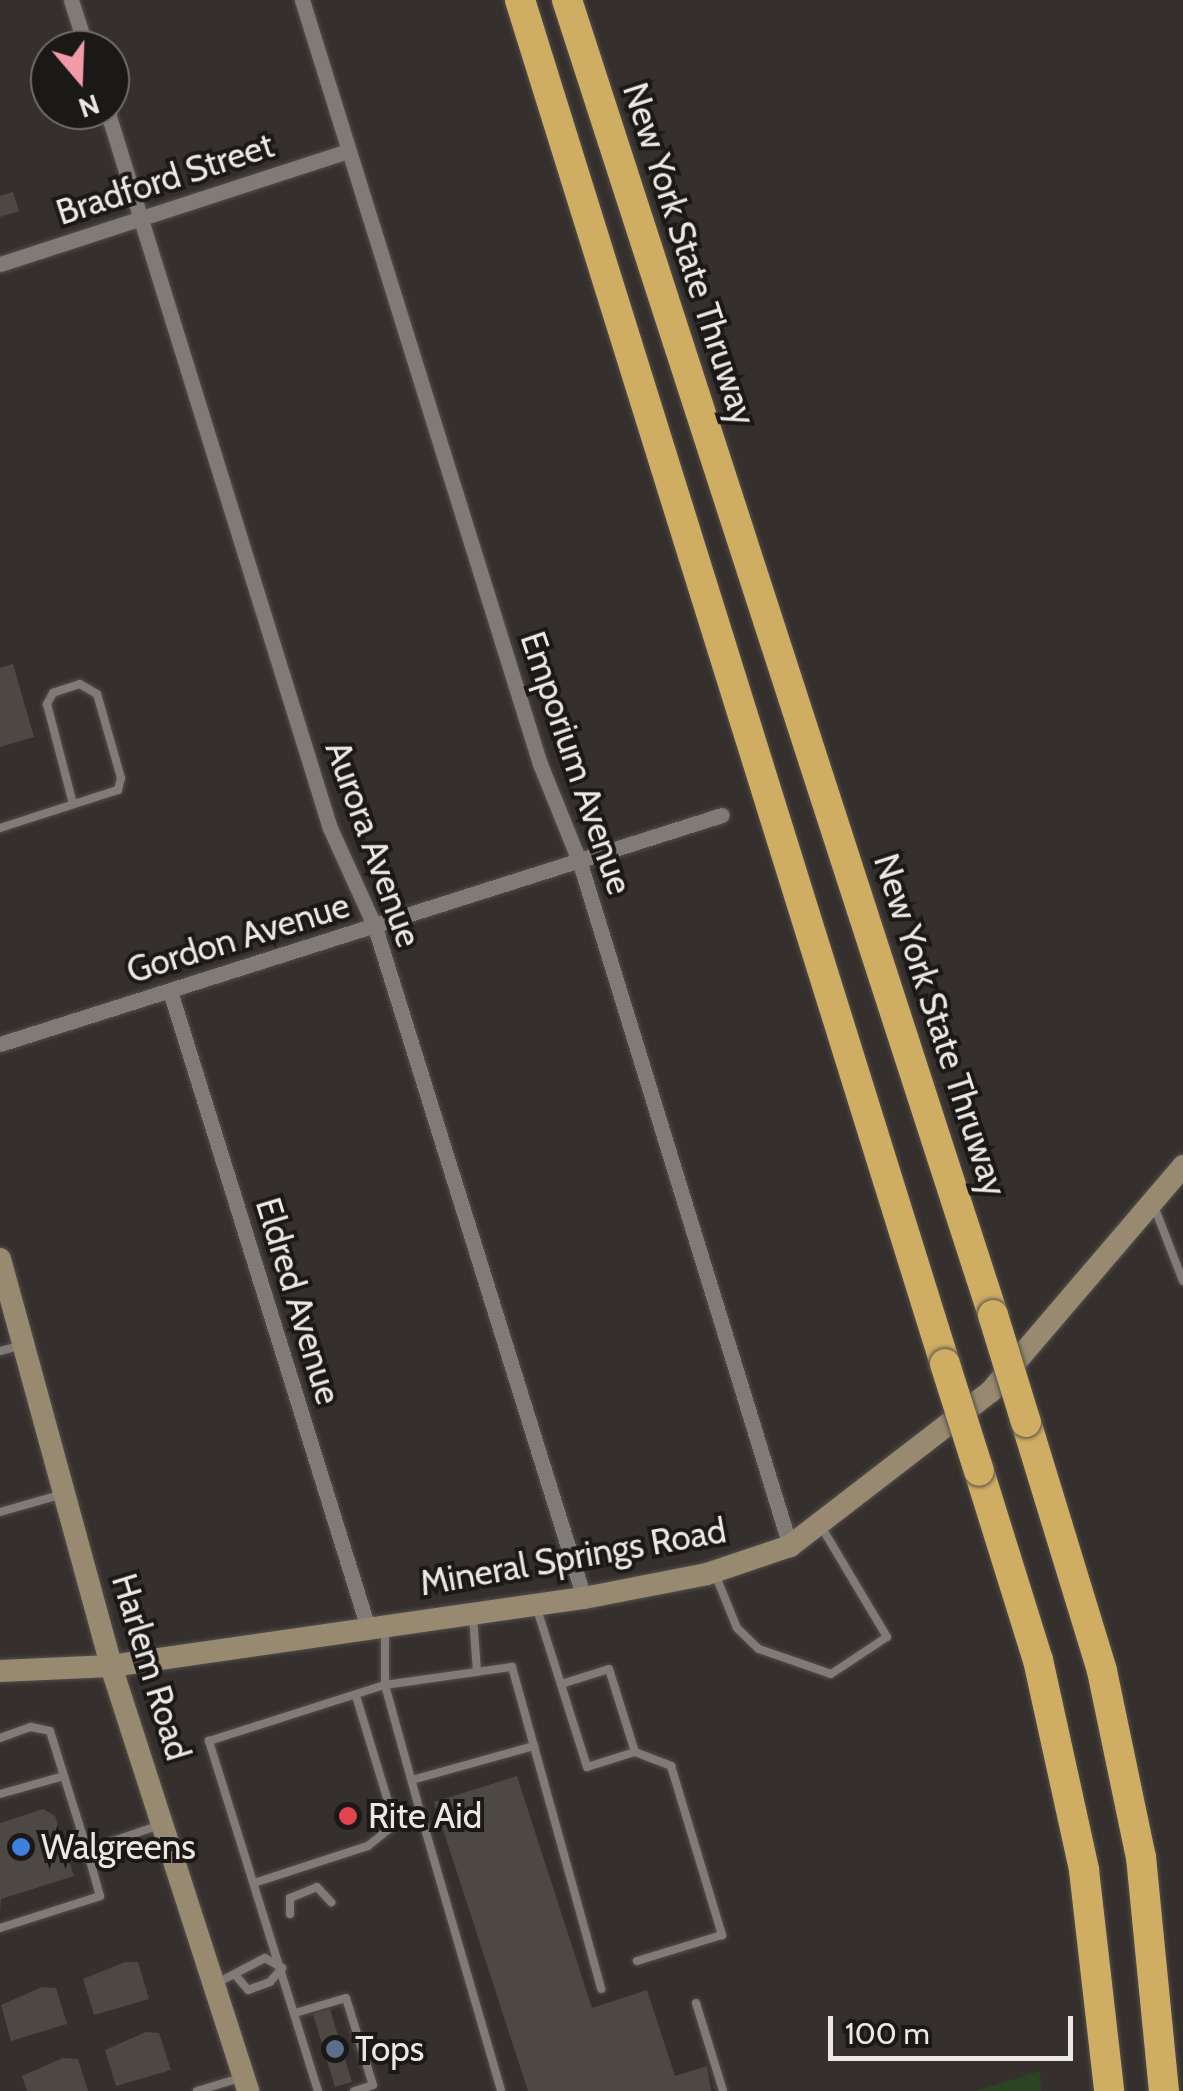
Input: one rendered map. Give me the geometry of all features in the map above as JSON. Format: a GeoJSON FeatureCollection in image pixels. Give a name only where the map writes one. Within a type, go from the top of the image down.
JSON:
{"type":"FeatureCollection","features":[{"type":"Feature","properties":{"kind":"highway"},"geometry":{"type":"LineString","coordinates":[[520,0],[1038,1660],[1084,1870],[1109,2091]]}},
{"type":"Feature","properties":{"kind":"highway","name":"New York State Thruway"},"geometry":{"type":"LineString","coordinates":[[567,0],[992,1315],[1102,1670],[1141,1858],[1164,2088]]}},
{"type":"Feature","properties":{"kind":"street"},"geometry":{"type":"LineString","coordinates":[[71,0],[81,30]]}},
{"type":"Feature","properties":{"kind":"street","name":"Emporium Avenue"},"geometry":{"type":"LineString","coordinates":[[302,0],[540,764],[580,863],[790,1546]]}},
{"type":"Feature","properties":{"kind":"street","name":"Aurora Avenue"},"geometry":{"type":"LineString","coordinates":[[112,130],[330,828],[374,927],[584,1598]]}},
{"type":"Feature","properties":{"kind":"street","name":"Bradford Street"},"geometry":{"type":"LineString","coordinates":[[0,264],[348,152]]}},
{"type":"Feature","properties":{"kind":"street","name":"Gordon Avenue"},"geometry":{"type":"LineString","coordinates":[[0,1044],[722,815]]}},
{"type":"Feature","properties":{"kind":"street","name":"Eldred Avenue"},"geometry":{"type":"LineString","coordinates":[[170,991],[377,1627]]}},
{"type":"Feature","properties":{"kind":"street","name":"Mineral Springs Road"},"geometry":{"type":"LineString","coordinates":[[0,1671],[111,1666],[584,1598],[714,1572],[790,1546],[991,1391],[1183,1166]]}},
{"type":"Feature","properties":{"kind":"street","name":"Harlem Road"},"geometry":{"type":"LineString","coordinates":[[0,1259],[111,1666],[163,1824],[226,1980],[246,2084]]}},
{"type":"Feature","properties":{"kind":"lane"},"geometry":{"type":"LineString","coordinates":[[0,828],[118,790],[121,778],[97,694],[80,684],[53,693],[48,704],[73,804]]}},
{"type":"Feature","properties":{"kind":"lane"},"geometry":{"type":"LineString","coordinates":[[1152,1202],[1183,1281]]}},
{"type":"Feature","properties":{"kind":"lane"},"geometry":{"type":"LineString","coordinates":[[0,1352],[24,1344]]}},
{"type":"Feature","properties":{"kind":"lane"},"geometry":{"type":"LineString","coordinates":[[0,1512],[64,1494]]}},
{"type":"Feature","properties":{"kind":"lane"},"geometry":{"type":"LineString","coordinates":[[714,1572],[747,1638],[805,1670],[831,1674],[887,1637],[820,1524]]}},
{"type":"Feature","properties":{"kind":"lane"},"geometry":{"type":"LineString","coordinates":[[536,1605],[588,1767],[635,1752],[671,1766],[722,1936],[637,1961]]}},
{"type":"Feature","properties":{"kind":"lane"},"geometry":{"type":"LineString","coordinates":[[473,1614],[477,1672]]}},
{"type":"Feature","properties":{"kind":"lane"},"geometry":{"type":"LineString","coordinates":[[377,1627],[385,1686],[502,2091]]}},
{"type":"Feature","properties":{"kind":"lane"},"geometry":{"type":"LineString","coordinates":[[318,2091],[209,1741],[385,1686],[512,1667],[601,1989]]}},
{"type":"Feature","properties":{"kind":"lane"},"geometry":{"type":"LineString","coordinates":[[561,1684],[609,1669],[635,1752]]}},
{"type":"Feature","properties":{"kind":"lane"},"geometry":{"type":"LineString","coordinates":[[356,1696],[396,1824]]}},
{"type":"Feature","properties":{"kind":"lane"},"geometry":{"type":"LineString","coordinates":[[0,1738],[32,1727],[50,1732],[100,1896],[0,1928]]}},
{"type":"Feature","properties":{"kind":"lane"},"geometry":{"type":"LineString","coordinates":[[412,1780],[534,1746]]}},
{"type":"Feature","properties":{"kind":"lane"},"geometry":{"type":"LineString","coordinates":[[0,1794],[64,1776]]}},
{"type":"Feature","properties":{"kind":"lane"},"geometry":{"type":"LineString","coordinates":[[254,1883],[368,1846],[396,1824],[421,1815]]}},
{"type":"Feature","properties":{"kind":"lane"},"geometry":{"type":"LineString","coordinates":[[87,1850],[163,1824]]}},
{"type":"Feature","properties":{"kind":"lane"},"geometry":{"type":"LineString","coordinates":[[290,1914],[294,1894],[317,1886],[331,1902]]}},
{"type":"Feature","properties":{"kind":"lane"},"geometry":{"type":"LineString","coordinates":[[265,1958],[282,1968],[270,1982],[248,1990],[226,1980],[238,1966],[265,1958]]}},
{"type":"Feature","properties":{"kind":"lane"},"geometry":{"type":"LineString","coordinates":[[295,2014],[346,1998],[373,2086],[354,2091]]}},
{"type":"Feature","properties":{"kind":"lane"},"geometry":{"type":"LineString","coordinates":[[696,2003],[723,2091]]}},
{"type":"Feature","properties":{"kind":"lane"},"geometry":{"type":"LineString","coordinates":[[197,2091],[246,2084]]}},
{"type":"Feature","properties":{"kind":"green space"},"geometry":{"type":"Polygon","coordinates":[[[1040,2071],[1041,2091],[976,2091],[1040,2071]]]}},
{"type":"Feature","properties":{"kind":"building"},"geometry":{"type":"Polygon","coordinates":[[[13,192],[19,211],[0,217],[0,196],[13,192]]]}},
{"type":"Feature","properties":{"kind":"building"},"geometry":{"type":"Polygon","coordinates":[[[13,664],[34,737],[0,747],[0,668],[13,664]]]}},
{"type":"Feature","properties":{"kind":"building"},"geometry":{"type":"Polygon","coordinates":[[[517,1776],[592,2008],[647,1990],[675,2076],[707,2066],[711,2091],[528,2091],[434,1802],[517,1776]]]}},
{"type":"Feature","properties":{"kind":"building"},"geometry":{"type":"Polygon","coordinates":[[[43,1809],[55,1816],[74,1876],[1,1899],[0,1913],[0,1823],[43,1809]]]}},
{"type":"Feature","properties":{"kind":"building"},"geometry":{"type":"Polygon","coordinates":[[[125,1962],[138,1962],[149,1999],[94,2015],[83,1979],[125,1962]]]}},
{"type":"Feature","properties":{"kind":"building"},"geometry":{"type":"Polygon","coordinates":[[[42,1987],[56,1988],[67,2024],[11,2041],[1,2005],[42,1987]]]}},
{"type":"Feature","properties":{"kind":"building"},"geometry":{"type":"Polygon","coordinates":[[[330,2009],[352,2082],[335,2087],[313,2014],[330,2009]]]}},
{"type":"Feature","properties":{"kind":"building"},"geometry":{"type":"Polygon","coordinates":[[[146,2032],[159,2033],[171,2070],[116,2086],[105,2050],[146,2032]]]}},
{"type":"Feature","properties":{"kind":"building"},"geometry":{"type":"Polygon","coordinates":[[[63,2058],[78,2059],[88,2091],[27,2091],[22,2076],[63,2058]]]}},
{"type":"Feature","properties":{"kind":"place","name":"Rite Aid"},"geometry":{"type":"Point","coordinates":[348,1816]}},
{"type":"Feature","properties":{"kind":"place","name":"Walgreens"},"geometry":{"type":"Point","coordinates":[21,1847]}},
{"type":"Feature","properties":{"kind":"place","name":"Tops"},"geometry":{"type":"Point","coordinates":[335,2049]}}]}
